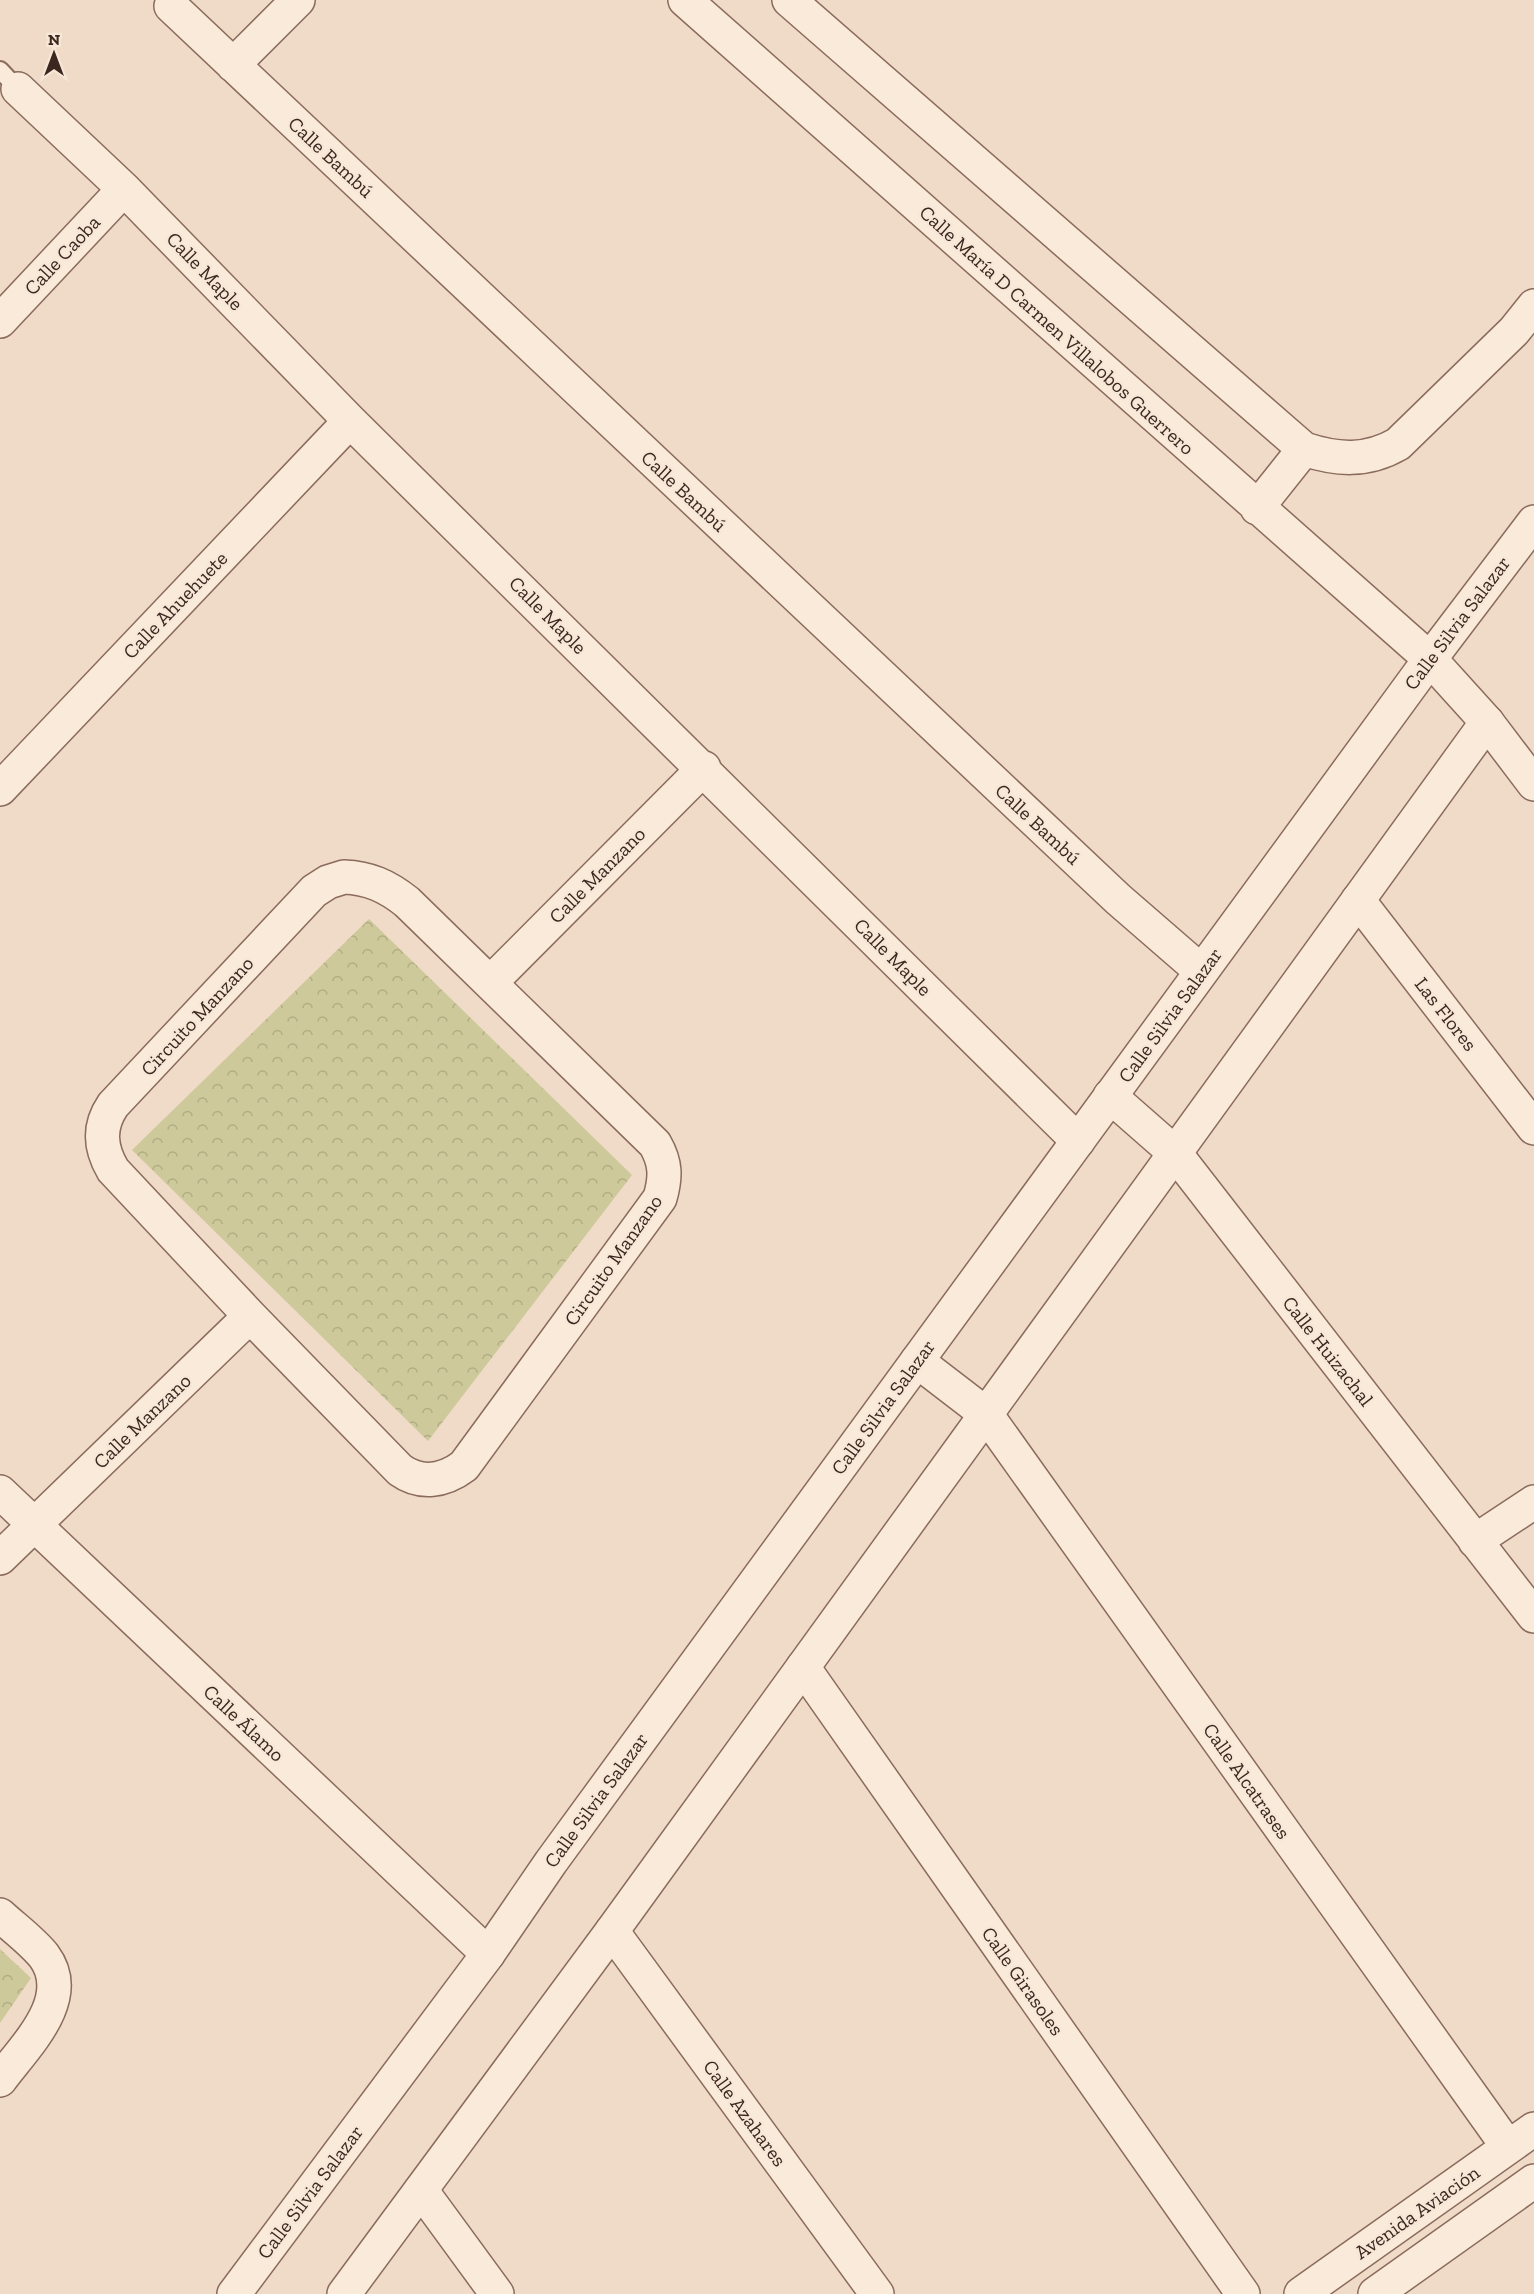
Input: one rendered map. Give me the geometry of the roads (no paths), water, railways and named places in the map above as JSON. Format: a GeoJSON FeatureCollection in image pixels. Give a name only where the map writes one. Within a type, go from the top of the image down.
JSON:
{"type":"FeatureCollection","features":[{"type":"Feature","properties":{"kind":"street"},"geometry":{"type":"LineString","coordinates":[[233,65],[298,0]]}},
{"type":"Feature","properties":{"kind":"street","name":"Calle María D Carmen Villalobos Guerrero"},"geometry":{"type":"LineString","coordinates":[[685,0],[1430,659],[1487,722],[1534,784]]}},
{"type":"Feature","properties":{"kind":"street"},"geometry":{"type":"LineString","coordinates":[[789,0],[1304,449],[1344,459],[1364,457],[1390,449],[1524,339],[1534,306]]}},
{"type":"Feature","properties":{"kind":"street","name":"Calle Bambú"},"geometry":{"type":"LineString","coordinates":[[171,6],[1118,899],[1201,971]]}},
{"type":"Feature","properties":{"kind":"street","name":"Calle Maple"},"geometry":{"type":"LineString","coordinates":[[9,80],[124,189],[350,421],[704,768],[1078,1141]]}},
{"type":"Feature","properties":{"kind":"street","name":"Calle Caoba"},"geometry":{"type":"LineString","coordinates":[[0,321],[124,189]]}},
{"type":"Feature","properties":{"kind":"street","name":"Calle Ahuehuete"},"geometry":{"type":"LineString","coordinates":[[0,789],[350,421]]}},
{"type":"Feature","properties":{"kind":"street"},"geometry":{"type":"LineString","coordinates":[[1257,508],[1304,449]]}},
{"type":"Feature","properties":{"kind":"street","name":"Calle Silvia Salazar"},"geometry":{"type":"LineString","coordinates":[[234,2294],[488,1954],[550,1862],[1430,659],[1534,522]]}},
{"type":"Feature","properties":{"kind":"street"},"geometry":{"type":"LineString","coordinates":[[344,2294],[612,1931],[1487,722]]}},
{"type":"Feature","properties":{"kind":"street","name":"Calle Manzano"},"geometry":{"type":"LineString","coordinates":[[491,982],[704,768]]}},
{"type":"Feature","properties":{"kind":"street","name":"Circuito Manzano"},"geometry":{"type":"LineString","coordinates":[[344,877],[361,877],[389,888],[407,902],[491,982],[656,1144],[664,1159],[665,1172],[660,1198],[464,1466],[440,1479],[416,1479],[400,1470],[250,1316],[114,1170],[104,1152],[102,1140],[106,1116],[314,891],[328,882],[344,877]]}},
{"type":"Feature","properties":{"kind":"street","name":"Las Flores"},"geometry":{"type":"LineString","coordinates":[[1358,900],[1534,1128]]}},
{"type":"Feature","properties":{"kind":"street","name":"Calle Huizachal"},"geometry":{"type":"LineString","coordinates":[[1110,1096],[1175,1153],[1534,1616]]}},
{"type":"Feature","properties":{"kind":"street","name":"Calle Manzano"},"geometry":{"type":"LineString","coordinates":[[0,1558],[250,1316]]}},
{"type":"Feature","properties":{"kind":"street","name":"Calle Alcatrases"},"geometry":{"type":"LineString","coordinates":[[917,1361],[986,1414],[1521,2138]]}},
{"type":"Feature","properties":{"kind":"street","name":"Calle Álamo"},"geometry":{"type":"LineString","coordinates":[[0,1492],[488,1954]]}},
{"type":"Feature","properties":{"kind":"street"},"geometry":{"type":"LineString","coordinates":[[1475,1541],[1534,1502]]}},
{"type":"Feature","properties":{"kind":"street","name":"Calle Girasoles"},"geometry":{"type":"LineString","coordinates":[[803,1667],[1243,2294]]}},
{"type":"Feature","properties":{"kind":"street"},"geometry":{"type":"LineString","coordinates":[[0,1915],[42,1954],[53,1972],[55,1986],[47,2015],[0,2080]]}},
{"type":"Feature","properties":{"kind":"street","name":"Calle Azahares"},"geometry":{"type":"LineString","coordinates":[[612,1931],[877,2294]]}},
{"type":"Feature","properties":{"kind":"street","name":"Avenida Aviación"},"geometry":{"type":"LineString","coordinates":[[1301,2294],[1521,2138]]}},
{"type":"Feature","properties":{"kind":"street"},"geometry":{"type":"LineString","coordinates":[[1375,2294],[1534,2181]]}},
{"type":"Feature","properties":{"kind":"street"},"geometry":{"type":"LineString","coordinates":[[421,2190],[497,2294]]}}]}
